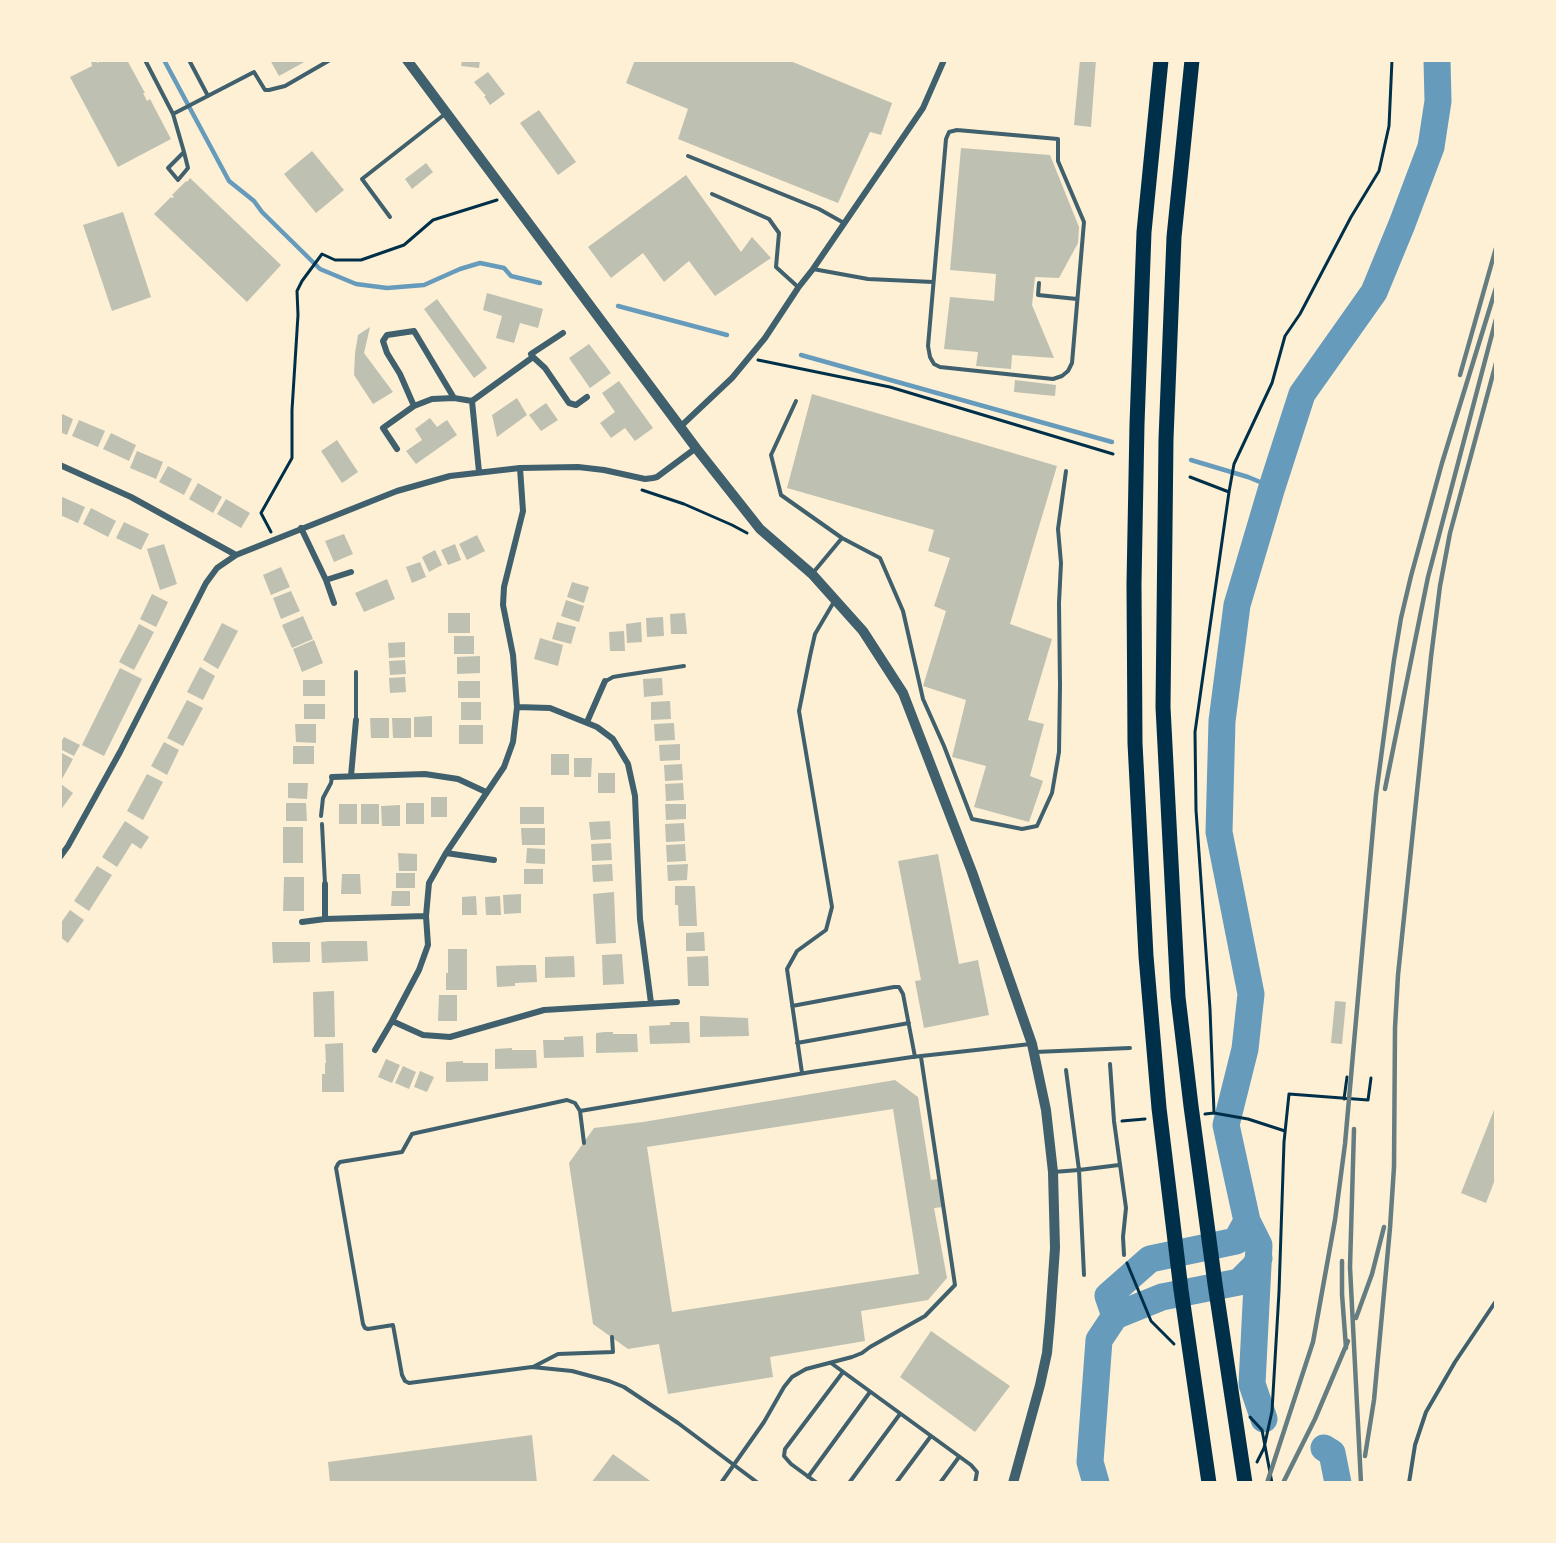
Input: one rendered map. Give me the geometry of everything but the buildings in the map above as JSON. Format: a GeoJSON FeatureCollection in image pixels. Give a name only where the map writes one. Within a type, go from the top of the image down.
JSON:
{"type":"FeatureCollection","features":[{"type":"Feature","properties":{"kind":"highway"},"geometry":{"type":"LineString","coordinates":[[1161,60],[1144,232],[1137,413],[1134,584],[1135,743],[1146,957],[1159,1108],[1209,1483]]}},
{"type":"Feature","properties":{"kind":"highway"},"geometry":{"type":"LineString","coordinates":[[1192,60],[1174,237],[1166,439],[1163,707],[1178,996],[1215,1284],[1245,1483]]}},
{"type":"Feature","properties":{"kind":"street"},"geometry":{"type":"LineString","coordinates":[[407,60],[679,427],[760,529],[812,574],[863,631],[903,693],[972,872],[1033,1048],[1046,1110],[1053,1172],[1055,1248],[1050,1320],[1047,1353],[1040,1385],[1013,1483]]}},
{"type":"Feature","properties":{"kind":"street"},"geometry":{"type":"LineString","coordinates":[[679,427],[732,378],[765,338],[923,108],[944,60]]}},
{"type":"Feature","properties":{"kind":"street"},"geometry":{"type":"LineString","coordinates":[[414,406],[387,352],[383,341],[387,335],[414,331],[454,398]]}},
{"type":"Feature","properties":{"kind":"street"},"geometry":{"type":"LineString","coordinates":[[563,333],[531,354],[545,368],[569,403],[576,405],[587,397]]}},
{"type":"Feature","properties":{"kind":"street"},"geometry":{"type":"LineString","coordinates":[[397,449],[383,428],[414,406],[430,399],[454,398],[472,401],[533,357]]}},
{"type":"Feature","properties":{"kind":"street"},"geometry":{"type":"LineString","coordinates":[[472,401],[479,472]]}},
{"type":"Feature","properties":{"kind":"street"},"geometry":{"type":"LineString","coordinates":[[60,857],[120,752],[206,583],[217,568],[236,555],[397,490],[450,476],[520,468],[578,467],[645,479],[657,477],[696,448]]}},
{"type":"Feature","properties":{"kind":"street"},"geometry":{"type":"LineString","coordinates":[[60,465],[131,497],[236,555]]}},
{"type":"Feature","properties":{"kind":"street"},"geometry":{"type":"LineString","coordinates":[[375,1050],[419,970],[428,945],[426,916],[429,883],[446,853],[504,768],[513,742],[517,707],[513,656],[503,605],[504,587],[523,511],[520,468]]}},
{"type":"Feature","properties":{"kind":"street"},"geometry":{"type":"LineString","coordinates":[[301,528],[326,580],[334,603]]}},
{"type":"Feature","properties":{"kind":"street"},"geometry":{"type":"LineString","coordinates":[[326,580],[351,572]]}},
{"type":"Feature","properties":{"kind":"street"},"geometry":{"type":"LineString","coordinates":[[587,722],[605,681]]}},
{"type":"Feature","properties":{"kind":"street"},"geometry":{"type":"LineString","coordinates":[[517,707],[550,708],[597,726],[613,739],[628,764],[635,796],[640,919],[651,1003]]}},
{"type":"Feature","properties":{"kind":"street"},"geometry":{"type":"LineString","coordinates":[[351,776],[356,720]]}},
{"type":"Feature","properties":{"kind":"street"},"geometry":{"type":"LineString","coordinates":[[332,777],[432,775],[458,779],[486,792]]}},
{"type":"Feature","properties":{"kind":"street"},"geometry":{"type":"LineString","coordinates":[[446,853],[494,860]]}},
{"type":"Feature","properties":{"kind":"street"},"geometry":{"type":"LineString","coordinates":[[325,884],[325,919]]}},
{"type":"Feature","properties":{"kind":"street"},"geometry":{"type":"LineString","coordinates":[[302,922],[325,919],[426,916]]}},
{"type":"Feature","properties":{"kind":"street"},"geometry":{"type":"LineString","coordinates":[[392,1021],[423,1035],[450,1037],[544,1010],[677,1002]]}},
{"type":"Feature","properties":{"kind":"lane"},"geometry":{"type":"LineString","coordinates":[[146,60],[173,114],[184,152],[188,168],[178,180],[168,168],[184,152]]}},
{"type":"Feature","properties":{"kind":"lane"},"geometry":{"type":"LineString","coordinates":[[189,60],[208,96]]}},
{"type":"Feature","properties":{"kind":"lane"},"geometry":{"type":"LineString","coordinates":[[173,114],[254,72],[265,90],[285,86],[330,60]]}},
{"type":"Feature","properties":{"kind":"lane"},"geometry":{"type":"LineString","coordinates":[[390,217],[362,179],[446,113]]}},
{"type":"Feature","properties":{"kind":"lane"},"geometry":{"type":"LineString","coordinates":[[957,130],[1058,139],[1058,160],[1084,222],[1072,363],[1068,371],[1053,379],[940,367],[934,364],[928,346],[933,282],[946,139],[949,132],[957,130]]}},
{"type":"Feature","properties":{"kind":"lane"},"geometry":{"type":"LineString","coordinates":[[688,156],[819,209],[844,224]]}},
{"type":"Feature","properties":{"kind":"lane"},"geometry":{"type":"LineString","coordinates":[[712,194],[769,219],[779,233],[776,267],[798,288]]}},
{"type":"Feature","properties":{"kind":"lane"},"geometry":{"type":"LineString","coordinates":[[813,269],[868,279],[933,282]]}},
{"type":"Feature","properties":{"kind":"lane"},"geometry":{"type":"LineString","coordinates":[[1039,283],[1038,295],[1077,299]]}},
{"type":"Feature","properties":{"kind":"lane"},"geometry":{"type":"LineString","coordinates":[[796,401],[771,455],[781,495],[842,538],[880,558],[903,611],[923,699],[972,819],[1022,829],[1037,826],[1052,793],[1059,752],[1061,563],[1058,529],[1066,471]]}},
{"type":"Feature","properties":{"kind":"lane"},"geometry":{"type":"LineString","coordinates":[[812,574],[842,538]]}},
{"type":"Feature","properties":{"kind":"lane"},"geometry":{"type":"LineString","coordinates":[[802,1073],[787,969],[796,951],[826,930],[832,907],[799,711],[815,634],[835,600]]}},
{"type":"Feature","properties":{"kind":"lane"},"geometry":{"type":"LineString","coordinates":[[605,681],[614,677],[684,666]]}},
{"type":"Feature","properties":{"kind":"lane"},"geometry":{"type":"LineString","coordinates":[[356,672],[356,720]]}},
{"type":"Feature","properties":{"kind":"lane"},"geometry":{"type":"LineString","coordinates":[[321,816],[323,798],[332,777]]}},
{"type":"Feature","properties":{"kind":"lane"},"geometry":{"type":"LineString","coordinates":[[322,824],[325,884]]}},
{"type":"Feature","properties":{"kind":"lane"},"geometry":{"type":"LineString","coordinates":[[792,1006],[899,987],[903,994],[915,1057]]}},
{"type":"Feature","properties":{"kind":"lane"},"geometry":{"type":"LineString","coordinates":[[797,1043],[909,1023]]}},
{"type":"Feature","properties":{"kind":"lane"},"geometry":{"type":"LineString","coordinates":[[580,1111],[802,1073],[915,1057],[1033,1048],[1130,1048]]}},
{"type":"Feature","properties":{"kind":"lane"},"geometry":{"type":"LineString","coordinates":[[721,1483],[792,1377],[806,1369],[852,1358],[862,1353],[925,1316],[955,1285],[921,1057]]}},
{"type":"Feature","properties":{"kind":"lane"},"geometry":{"type":"LineString","coordinates":[[1110,1064],[1114,1121],[1126,1208],[1124,1255]]}},
{"type":"Feature","properties":{"kind":"lane"},"geometry":{"type":"LineString","coordinates":[[1066,1070],[1079,1170],[1084,1275]]}},
{"type":"Feature","properties":{"kind":"lane"},"geometry":{"type":"LineString","coordinates":[[584,1143],[580,1111],[575,1103],[567,1100],[412,1134],[402,1152],[340,1162],[336,1168],[365,1328],[393,1325],[402,1375],[409,1383],[532,1367],[572,1371],[609,1381],[624,1387],[678,1423],[758,1483]]}},
{"type":"Feature","properties":{"kind":"lane"},"geometry":{"type":"LineString","coordinates":[[1053,1172],[1119,1165]]}},
{"type":"Feature","properties":{"kind":"lane"},"geometry":{"type":"LineString","coordinates":[[1409,1483],[1415,1445],[1426,1413],[1455,1362],[1496,1301]]}},
{"type":"Feature","properties":{"kind":"lane"},"geometry":{"type":"LineString","coordinates":[[532,1367],[558,1354],[613,1352],[612,1337]]}},
{"type":"Feature","properties":{"kind":"lane"},"geometry":{"type":"LineString","coordinates":[[831,1363],[959,1457],[977,1472],[975,1483]]}},
{"type":"Feature","properties":{"kind":"lane"},"geometry":{"type":"LineString","coordinates":[[817,1483],[791,1464],[784,1456],[785,1449],[843,1372]]}},
{"type":"Feature","properties":{"kind":"lane"},"geometry":{"type":"LineString","coordinates":[[808,1477],[870,1392]]}},
{"type":"Feature","properties":{"kind":"lane"},"geometry":{"type":"LineString","coordinates":[[849,1483],[900,1414]]}},
{"type":"Feature","properties":{"kind":"lane"},"geometry":{"type":"LineString","coordinates":[[896,1483],[931,1436]]}},
{"type":"Feature","properties":{"kind":"lane"},"geometry":{"type":"LineString","coordinates":[[940,1483],[959,1457]]}},
{"type":"Feature","properties":{"kind":"path"},"geometry":{"type":"LineString","coordinates":[[1214,1113],[1210,1009],[1196,810],[1195,732],[1229,492],[1234,464],[1272,383],[1285,336],[1300,314],[1351,217],[1379,171],[1389,126],[1392,60]]}},
{"type":"Feature","properties":{"kind":"path"},"geometry":{"type":"LineString","coordinates":[[274,539],[261,513],[292,458],[297,291],[302,281],[322,254],[335,260],[362,260],[405,245],[433,220],[508,197]]}},
{"type":"Feature","properties":{"kind":"path"},"geometry":{"type":"LineString","coordinates":[[748,358],[890,387],[1113,454]]}},
{"type":"Feature","properties":{"kind":"path"},"geometry":{"type":"LineString","coordinates":[[1190,477],[1229,492]]}},
{"type":"Feature","properties":{"kind":"path"},"geometry":{"type":"LineString","coordinates":[[633,487],[684,504],[751,536]]}},
{"type":"Feature","properties":{"kind":"path"},"geometry":{"type":"LineString","coordinates":[[1344,1099],[1347,1077]]}},
{"type":"Feature","properties":{"kind":"path"},"geometry":{"type":"LineString","coordinates":[[1265,1449],[1272,1412],[1285,1131],[1289,1094],[1368,1100],[1371,1078]]}},
{"type":"Feature","properties":{"kind":"path"},"geometry":{"type":"LineString","coordinates":[[1222,1115],[1248,1119],[1285,1131]]}},
{"type":"Feature","properties":{"kind":"path"},"geometry":{"type":"LineString","coordinates":[[1124,1255],[1151,1321]]}},
{"type":"Feature","properties":{"kind":"path"},"geometry":{"type":"LineString","coordinates":[[1254,1431],[1262,1430],[1272,1483]]}},
{"type":"Feature","properties":{"kind":"waterway"},"geometry":{"type":"LineString","coordinates":[[164,60],[229,181],[254,201],[262,212],[320,269],[356,284],[387,288],[424,285],[480,263],[504,268],[511,276],[540,283]]}},
{"type":"Feature","properties":{"kind":"waterway"},"geometry":{"type":"LineString","coordinates":[[1264,1419],[1252,1384],[1259,1245],[1247,1221],[1226,1125],[1245,1049],[1251,994],[1219,832],[1222,721],[1237,605],[1302,394],[1374,292],[1402,224],[1431,147],[1438,101],[1437,60]]}},
{"type":"Feature","properties":{"kind":"waterway"},"geometry":{"type":"LineString","coordinates":[[618,306],[727,335]]}},
{"type":"Feature","properties":{"kind":"waterway"},"geometry":{"type":"LineString","coordinates":[[801,355],[1112,442]]}},
{"type":"Feature","properties":{"kind":"waterway"},"geometry":{"type":"LineString","coordinates":[[1191,460],[1248,477],[1272,487]]}},
{"type":"Feature","properties":{"kind":"waterway"},"geometry":{"type":"LineString","coordinates":[[1096,1483],[1090,1462],[1099,1340],[1115,1316],[1108,1296],[1150,1259],[1236,1241],[1247,1221]]}},
{"type":"Feature","properties":{"kind":"waterway"},"geometry":{"type":"LineString","coordinates":[[1115,1316],[1162,1297],[1239,1282],[1255,1266],[1259,1258]]}},
{"type":"Feature","properties":{"kind":"waterway"},"geometry":{"type":"LineString","coordinates":[[1324,1448],[1332,1453],[1338,1483]]}},
{"type":"Feature","properties":{"kind":"railway"},"geometry":{"type":"LineString","coordinates":[[1460,375],[1496,248]]}},
{"type":"Feature","properties":{"kind":"railway"},"geometry":{"type":"LineString","coordinates":[[1267,1483],[1313,1342],[1335,1220],[1345,1144],[1376,795],[1401,618],[1442,463],[1496,288]]}},
{"type":"Feature","properties":{"kind":"railway"},"geometry":{"type":"LineString","coordinates":[[1385,789],[1428,577],[1496,319]]}},
{"type":"Feature","properties":{"kind":"railway"},"geometry":{"type":"LineString","coordinates":[[1365,1456],[1374,1400],[1390,1228],[1394,1167],[1395,1028],[1398,975],[1431,657],[1440,586],[1450,533],[1496,363]]}},
{"type":"Feature","properties":{"kind":"railway"},"geometry":{"type":"LineString","coordinates":[[1354,1129],[1350,1267],[1361,1483]]}},
{"type":"Feature","properties":{"kind":"railway"},"geometry":{"type":"LineString","coordinates":[[1356,1318],[1372,1274],[1384,1227]]}},
{"type":"Feature","properties":{"kind":"railway"},"geometry":{"type":"LineString","coordinates":[[1342,1261],[1346,1348]]}},
{"type":"Feature","properties":{"kind":"railway"},"geometry":{"type":"LineString","coordinates":[[1283,1483],[1315,1419],[1348,1341]]}}]}
